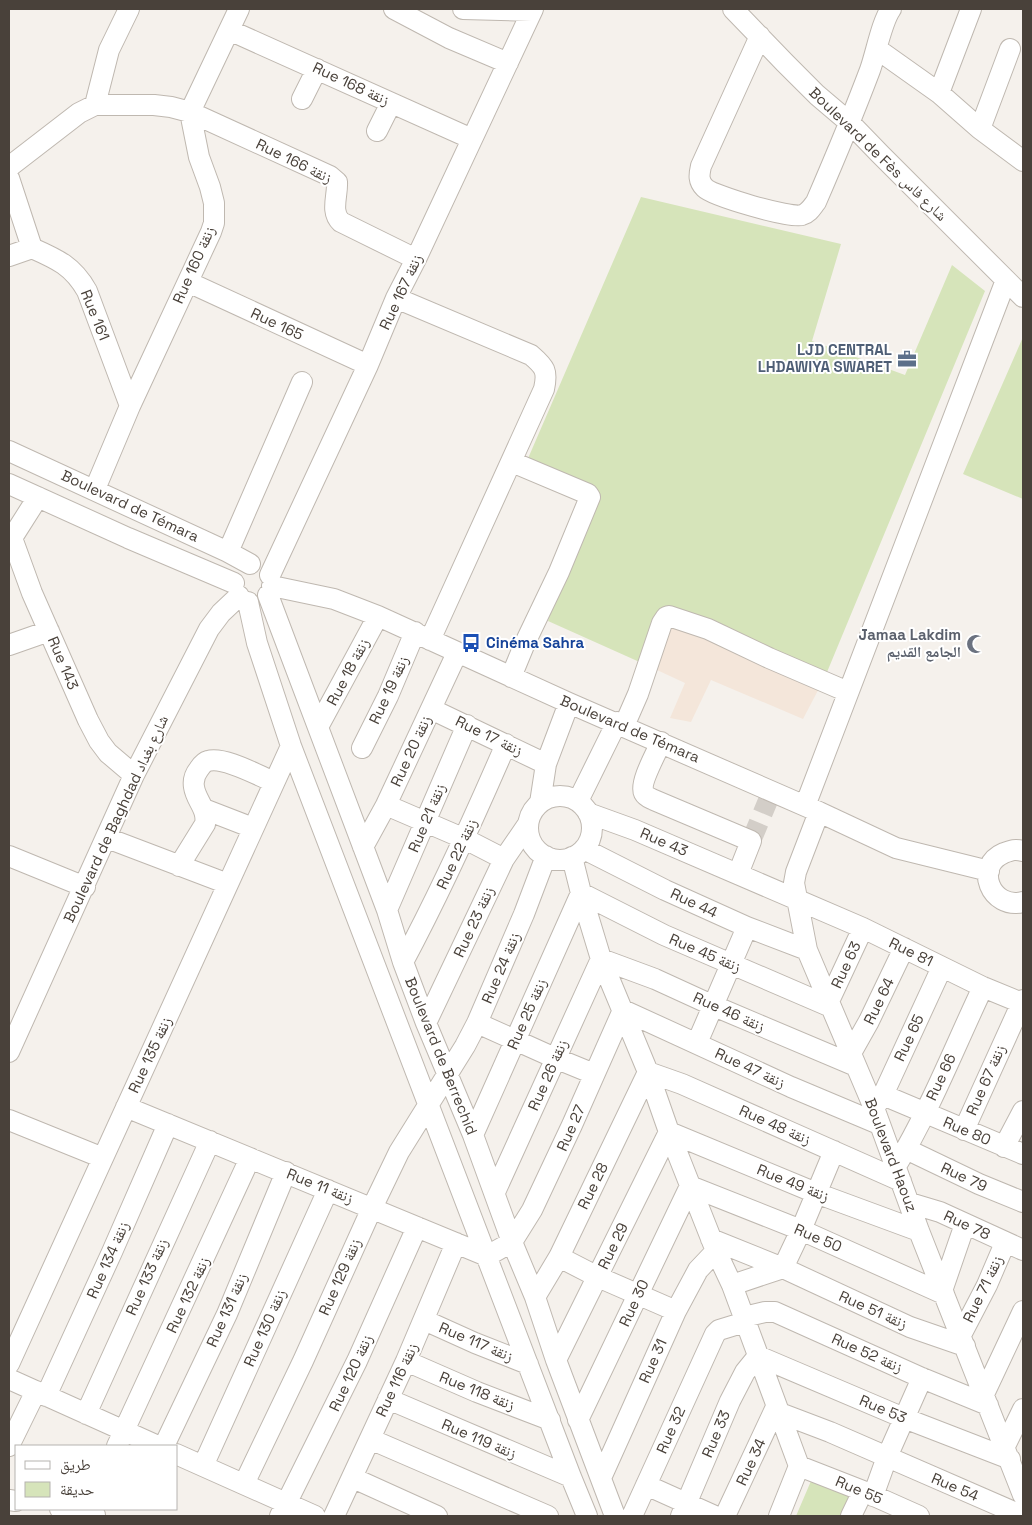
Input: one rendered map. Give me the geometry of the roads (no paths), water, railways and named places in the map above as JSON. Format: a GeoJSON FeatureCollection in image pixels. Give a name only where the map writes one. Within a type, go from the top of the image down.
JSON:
{"type":"FeatureCollection","features":[{"type":"Feature","properties":{"kind":"street"},"geometry":{"type":"LineString","coordinates":[[94,105],[109,50],[129,9]]}},
{"type":"Feature","properties":{"kind":"street"},"geometry":{"type":"LineString","coordinates":[[9,167],[79,113],[94,105],[154,105],[190,112],[239,9]]}},
{"type":"Feature","properties":{"kind":"street"},"geometry":{"type":"LineString","coordinates":[[394,9],[449,38],[508,63]]}},
{"type":"Feature","properties":{"kind":"street"},"geometry":{"type":"LineString","coordinates":[[462,9],[532,10]]}},
{"type":"Feature","properties":{"kind":"street","name":"Boulevard de Fès شارع فاس"},"geometry":{"type":"LineString","coordinates":[[733,9],[818,95],[850,123],[1023,297]]}},
{"type":"Feature","properties":{"kind":"street"},"geometry":{"type":"LineString","coordinates":[[760,36],[701,166],[699,176],[710,192],[778,214],[803,215],[816,202],[850,123],[877,49],[887,15],[891,9]]}},
{"type":"Feature","properties":{"kind":"street"},"geometry":{"type":"LineString","coordinates":[[939,93],[971,9]]}},
{"type":"Feature","properties":{"kind":"street","name":"Rue 167 زنقة"},"geometry":{"type":"LineString","coordinates":[[270,585],[396,298],[532,10]]}},
{"type":"Feature","properties":{"kind":"street","name":"Rue 168 زنقة"},"geometry":{"type":"LineString","coordinates":[[229,30],[472,139]]}},
{"type":"Feature","properties":{"kind":"street"},"geometry":{"type":"LineString","coordinates":[[877,49],[939,93],[980,129],[1023,161]]}},
{"type":"Feature","properties":{"kind":"street"},"geometry":{"type":"LineString","coordinates":[[980,129],[1010,49]]}},
{"type":"Feature","properties":{"kind":"street"},"geometry":{"type":"LineString","coordinates":[[302,99],[317,69]]}},
{"type":"Feature","properties":{"kind":"street"},"geometry":{"type":"LineString","coordinates":[[377,131],[391,103]]}},
{"type":"Feature","properties":{"kind":"street","name":"Rue 166 زنقة"},"geometry":{"type":"LineString","coordinates":[[190,112],[330,176],[337,182],[335,209],[337,219],[416,259]]}},
{"type":"Feature","properties":{"kind":"street","name":"Rue 160 زنقة"},"geometry":{"type":"LineString","coordinates":[[95,489],[130,406],[211,232],[214,203],[199,157],[190,112]]}},
{"type":"Feature","properties":{"kind":"street"},"geometry":{"type":"LineString","coordinates":[[9,178],[32,248],[9,256]]}},
{"type":"Feature","properties":{"kind":"street","name":"Rue 161"},"geometry":{"type":"LineString","coordinates":[[32,248],[60,261],[81,281],[87,291],[130,406]]}},
{"type":"Feature","properties":{"kind":"street","name":"Boulevard Haouz"},"geometry":{"type":"LineString","coordinates":[[1006,280],[848,692],[812,809],[794,883],[807,950],[853,1059],[879,1109],[901,1165],[919,1230],[1023,1495]]}},
{"type":"Feature","properties":{"kind":"street","name":"Rue 165"},"geometry":{"type":"LineString","coordinates":[[188,282],[368,364]]}},
{"type":"Feature","properties":{"kind":"street","name":"Rue 19 زنقة"},"geometry":{"type":"LineString","coordinates":[[362,748],[388,696],[423,636],[512,462],[544,389],[546,378],[545,370],[541,364],[523,352],[396,298]]}},
{"type":"Feature","properties":{"kind":"street"},"geometry":{"type":"LineString","coordinates":[[228,552],[302,382]]}},
{"type":"Feature","properties":{"kind":"street","name":"Boulevard de Témara"},"geometry":{"type":"LineString","coordinates":[[9,451],[95,489],[250,564]]}},
{"type":"Feature","properties":{"kind":"street"},"geometry":{"type":"LineString","coordinates":[[511,677],[590,497],[588,494],[512,462]]}},
{"type":"Feature","properties":{"kind":"street","name":"Boulevard de Témara"},"geometry":{"type":"LineString","coordinates":[[9,484],[163,554],[240,594]]}},
{"type":"Feature","properties":{"kind":"street"},"geometry":{"type":"LineString","coordinates":[[10,538],[38,497]]}},
{"type":"Feature","properties":{"kind":"street","name":"Rue 143"},"geometry":{"type":"LineString","coordinates":[[10,538],[49,632],[99,741],[117,762],[134,774]]}},
{"type":"Feature","properties":{"kind":"street"},"geometry":{"type":"LineString","coordinates":[[250,564],[263,567],[270,585],[259,601],[240,594],[238,572],[250,564]]}},
{"type":"Feature","properties":{"kind":"street","name":"Boulevard de Témara"},"geometry":{"type":"LineString","coordinates":[[270,585],[334,599],[378,616],[896,848],[988,871]]}},
{"type":"Feature","properties":{"kind":"street","name":"Boulevard de Berrechid"},"geometry":{"type":"LineString","coordinates":[[270,585],[318,728],[387,910],[403,962],[447,1076],[473,1135],[512,1242],[536,1297],[556,1360],[615,1516]]}},
{"type":"Feature","properties":{"kind":"street","name":"Boulevard de Berrechid"},"geometry":{"type":"LineString","coordinates":[[240,594],[291,746],[587,1516]]}},
{"type":"Feature","properties":{"kind":"street","name":"Boulevard de Baghdad شارع بغداد"},"geometry":{"type":"LineString","coordinates":[[9,1052],[107,838],[134,774],[209,629],[221,613],[240,594]]}},
{"type":"Feature","properties":{"kind":"street","name":"Rue 18 زنقة"},"geometry":{"type":"LineString","coordinates":[[318,728],[378,616]]}},
{"type":"Feature","properties":{"kind":"street"},"geometry":{"type":"LineString","coordinates":[[583,807],[620,724],[638,694],[662,623],[666,617],[669,616],[708,629],[848,692]]}},
{"type":"Feature","properties":{"kind":"street"},"geometry":{"type":"LineString","coordinates":[[9,645],[49,632]]}},
{"type":"Feature","properties":{"kind":"street","name":"Rue 20 زنقة"},"geometry":{"type":"LineString","coordinates":[[363,847],[386,805],[457,653]]}},
{"type":"Feature","properties":{"kind":"street"},"geometry":{"type":"LineString","coordinates":[[540,802],[546,764],[570,703]]}},
{"type":"Feature","properties":{"kind":"street","name":"Rue 17 زنقة"},"geometry":{"type":"LineString","coordinates":[[431,709],[546,764]]}},
{"type":"Feature","properties":{"kind":"street","name":"Rue 21 زنقة"},"geometry":{"type":"LineString","coordinates":[[387,910],[467,725]]}},
{"type":"Feature","properties":{"kind":"street"},"geometry":{"type":"LineString","coordinates":[[661,742],[645,780],[644,794],[751,841],[738,874]]}},
{"type":"Feature","properties":{"kind":"street","name":"Rue 22 زنقة"},"geometry":{"type":"LineString","coordinates":[[403,962],[433,906],[465,839],[506,744]]}},
{"type":"Feature","properties":{"kind":"street","name":"Rue 135 زنقة"},"geometry":{"type":"LineString","coordinates":[[9,1364],[291,746]]}},
{"type":"Feature","properties":{"kind":"street"},"geometry":{"type":"LineString","coordinates":[[179,866],[206,824],[204,808],[194,788],[194,778],[197,771],[207,761],[230,764],[274,782]]}},
{"type":"Feature","properties":{"kind":"street"},"geometry":{"type":"LineString","coordinates":[[562,796],[583,807],[592,830],[590,838],[578,853],[559,860],[546,856],[533,845],[528,833],[528,824],[533,810],[540,802],[550,797],[562,796]]}},
{"type":"Feature","properties":{"kind":"street"},"geometry":{"type":"LineString","coordinates":[[386,805],[465,839],[504,859]]}},
{"type":"Feature","properties":{"kind":"street","name":"Rue 43"},"geometry":{"type":"LineString","coordinates":[[583,807],[796,900]]}},
{"type":"Feature","properties":{"kind":"street"},"geometry":{"type":"LineString","coordinates":[[204,808],[253,828]]}},
{"type":"Feature","properties":{"kind":"street","name":"Rue 23 زنقة"},"geometry":{"type":"LineString","coordinates":[[426,1023],[504,859],[528,824]]}},
{"type":"Feature","properties":{"kind":"street"},"geometry":{"type":"LineString","coordinates":[[107,838],[228,884]]}},
{"type":"Feature","properties":{"kind":"street"},"geometry":{"type":"LineString","coordinates":[[1020,844],[993,860],[988,871],[988,882],[992,892],[1003,900],[1021,908]]}},
{"type":"Feature","properties":{"kind":"street"},"geometry":{"type":"LineString","coordinates":[[578,853],[581,894],[601,959],[648,1072],[690,1186],[732,1285],[799,1466],[779,1516]]}},
{"type":"Feature","properties":{"kind":"street","name":"Rue 44"},"geometry":{"type":"LineString","coordinates":[[578,853],[747,927],[807,950]]}},
{"type":"Feature","properties":{"kind":"street"},"geometry":{"type":"LineString","coordinates":[[9,856],[85,886]]}},
{"type":"Feature","properties":{"kind":"street","name":"Rue 24 زنقة"},"geometry":{"type":"LineString","coordinates":[[447,1076],[477,1022],[524,914],[546,856]]}},
{"type":"Feature","properties":{"kind":"street","name":"Rue 45 زنقة"},"geometry":{"type":"LineString","coordinates":[[581,894],[664,935],[830,1004]]}},
{"type":"Feature","properties":{"kind":"street","name":"Rue 25 زنقة"},"geometry":{"type":"LineString","coordinates":[[473,1135],[581,894]]}},
{"type":"Feature","properties":{"kind":"street","name":"Rue 81"},"geometry":{"type":"LineString","coordinates":[[796,900],[863,928],[982,987],[1022,1002]]}},
{"type":"Feature","properties":{"kind":"street"},"geometry":{"type":"LineString","coordinates":[[697,1044],[747,927]]}},
{"type":"Feature","properties":{"kind":"street","name":"Rue 63"},"geometry":{"type":"LineString","coordinates":[[830,1004],[863,928]]}},
{"type":"Feature","properties":{"kind":"street","name":"Rue 64"},"geometry":{"type":"LineString","coordinates":[[853,1059],[904,948]]}},
{"type":"Feature","properties":{"kind":"street","name":"Rue 46 زنقة"},"geometry":{"type":"LineString","coordinates":[[601,959],[655,979],[714,1006],[853,1059]]}},
{"type":"Feature","properties":{"kind":"street","name":"Rue 26 زنقة"},"geometry":{"type":"LineString","coordinates":[[495,1192],[601,959]]}},
{"type":"Feature","properties":{"kind":"street","name":"Rue 65"},"geometry":{"type":"LineString","coordinates":[[879,1109],[942,967]]}},
{"type":"Feature","properties":{"kind":"street","name":"Rue 66"},"geometry":{"type":"LineString","coordinates":[[901,1165],[982,987]]}},
{"type":"Feature","properties":{"kind":"street","name":"Rue 67 زنقة"},"geometry":{"type":"LineString","coordinates":[[964,1130],[1022,1002]]}},
{"type":"Feature","properties":{"kind":"street","name":"Rue 47 زنقة"},"geometry":{"type":"LineString","coordinates":[[623,1010],[791,1087],[879,1109]]}},
{"type":"Feature","properties":{"kind":"street","name":"Rue 27"},"geometry":{"type":"LineString","coordinates":[[512,1242],[532,1210],[546,1181],[623,1010]]}},
{"type":"Feature","properties":{"kind":"street"},"geometry":{"type":"LineString","coordinates":[[477,1022],[594,1074]]}},
{"type":"Feature","properties":{"kind":"street","name":"Rue 48 زنقة"},"geometry":{"type":"LineString","coordinates":[[648,1072],[682,1084],[834,1151],[901,1165]]}},
{"type":"Feature","properties":{"kind":"street","name":"Rue 28"},"geometry":{"type":"LineString","coordinates":[[536,1297],[559,1257],[648,1072]]}},
{"type":"Feature","properties":{"kind":"street","name":"Rue 129 زنقة"},"geometry":{"type":"LineString","coordinates":[[244,1484],[399,1152],[447,1076]]}},
{"type":"Feature","properties":{"kind":"street","name":"Rue 11 زنقة"},"geometry":{"type":"LineString","coordinates":[[126,1106],[487,1256]]}},
{"type":"Feature","properties":{"kind":"street","name":"Rue 80"},"geometry":{"type":"LineString","coordinates":[[879,1109],[924,1113],[1023,1154]]}},
{"type":"Feature","properties":{"kind":"street"},"geometry":{"type":"LineString","coordinates":[[1004,1147],[1023,1111]]}},
{"type":"Feature","properties":{"kind":"street"},"geometry":{"type":"LineString","coordinates":[[9,1120],[103,1158]]}},
{"type":"Feature","properties":{"kind":"street","name":"Rue 134 زنقة"},"geometry":{"type":"LineString","coordinates":[[9,1446],[41,1394],[112,1252],[168,1124]]}},
{"type":"Feature","properties":{"kind":"street","name":"Rue 49 زنقة"},"geometry":{"type":"LineString","coordinates":[[669,1132],[816,1193],[919,1230]]}},
{"type":"Feature","properties":{"kind":"street","name":"Rue 29"},"geometry":{"type":"LineString","coordinates":[[556,1360],[669,1132]]}},
{"type":"Feature","properties":{"kind":"street","name":"Rue 133 زنقة"},"geometry":{"type":"LineString","coordinates":[[86,1414],[210,1141]]}},
{"type":"Feature","properties":{"kind":"street"},"geometry":{"type":"LineString","coordinates":[[732,1285],[783,1268],[834,1151]]}},
{"type":"Feature","properties":{"kind":"street","name":"Rue 132 زنقة"},"geometry":{"type":"LineString","coordinates":[[120,1439],[250,1158]]}},
{"type":"Feature","properties":{"kind":"street","name":"Rue 79"},"geometry":{"type":"LineString","coordinates":[[901,1165],[979,1184],[1023,1202]]}},
{"type":"Feature","properties":{"kind":"street","name":"Rue 131 زنقة"},"geometry":{"type":"LineString","coordinates":[[164,1445],[227,1314],[286,1172]]}},
{"type":"Feature","properties":{"kind":"street","name":"Rue 50"},"geometry":{"type":"LineString","coordinates":[[690,1186],[801,1230],[943,1291]]}},
{"type":"Feature","properties":{"kind":"street","name":"Rue 30"},"geometry":{"type":"LineString","coordinates":[[578,1420],[690,1186]]}},
{"type":"Feature","properties":{"kind":"street","name":"Rue 130 زنقة"},"geometry":{"type":"LineString","coordinates":[[204,1466],[328,1190]]}},
{"type":"Feature","properties":{"kind":"street","name":"Rue 78"},"geometry":{"type":"LineString","coordinates":[[910,1203],[940,1212],[1014,1247]]}},
{"type":"Feature","properties":{"kind":"street"},"geometry":{"type":"LineString","coordinates":[[943,1291],[965,1224]]}},
{"type":"Feature","properties":{"kind":"street","name":"Rue 120 زنقة"},"geometry":{"type":"LineString","coordinates":[[284,1510],[357,1361],[417,1227]]}},
{"type":"Feature","properties":{"kind":"street"},"geometry":{"type":"LineString","coordinates":[[487,1256],[512,1242]]}},
{"type":"Feature","properties":{"kind":"street","name":"Rue 116 زنقة"},"geometry":{"type":"LineString","coordinates":[[334,1516],[406,1361],[456,1243]]}},
{"type":"Feature","properties":{"kind":"street","name":"Rue 51 زنقة"},"geometry":{"type":"LineString","coordinates":[[714,1245],[783,1268],[902,1324],[963,1341]]}},
{"type":"Feature","properties":{"kind":"street","name":"Rue 31"},"geometry":{"type":"LineString","coordinates":[[601,1478],[676,1310],[714,1245]]}},
{"type":"Feature","properties":{"kind":"street","name":"Rue 71 زنقة"},"geometry":{"type":"LineString","coordinates":[[963,1341],[987,1285],[1014,1247]]}},
{"type":"Feature","properties":{"kind":"street"},"geometry":{"type":"LineString","coordinates":[[559,1257],[598,1277],[676,1310]]}},
{"type":"Feature","properties":{"kind":"street"},"geometry":{"type":"LineString","coordinates":[[986,1400],[1023,1311]]}},
{"type":"Feature","properties":{"kind":"street","name":"Rue 52 زنقة"},"geometry":{"type":"LineString","coordinates":[[710,1344],[719,1330],[765,1312],[775,1312],[922,1378],[986,1400]]}},
{"type":"Feature","properties":{"kind":"street","name":"Rue 117 زنقة"},"geometry":{"type":"LineString","coordinates":[[424,1320],[528,1364]]}},
{"type":"Feature","properties":{"kind":"street","name":"Rue 32"},"geometry":{"type":"LineString","coordinates":[[632,1516],[710,1344]]}},
{"type":"Feature","properties":{"kind":"street","name":"Rue 53"},"geometry":{"type":"LineString","coordinates":[[758,1356],[904,1418],[1007,1453]]}},
{"type":"Feature","properties":{"kind":"street","name":"Rue 33"},"geometry":{"type":"LineString","coordinates":[[684,1510],[730,1401],[745,1372],[758,1356]]}},
{"type":"Feature","properties":{"kind":"street","name":"Rue 118 زنقة"},"geometry":{"type":"LineString","coordinates":[[406,1361],[477,1392],[550,1420]]}},
{"type":"Feature","properties":{"kind":"street"},"geometry":{"type":"LineString","coordinates":[[851,1516],[868,1493],[887,1458],[922,1378]]}},
{"type":"Feature","properties":{"kind":"street"},"geometry":{"type":"LineString","coordinates":[[9,1379],[86,1414],[120,1439],[153,1445]]}},
{"type":"Feature","properties":{"kind":"street","name":"Rue 119 زنقة"},"geometry":{"type":"LineString","coordinates":[[388,1399],[571,1478]]}},
{"type":"Feature","properties":{"kind":"street"},"geometry":{"type":"LineString","coordinates":[[1007,1453],[1023,1409]]}},
{"type":"Feature","properties":{"kind":"street"},"geometry":{"type":"LineString","coordinates":[[778,1410],[887,1458]]}},
{"type":"Feature","properties":{"kind":"street","name":"Rue 34"},"geometry":{"type":"LineString","coordinates":[[725,1516],[778,1410]]}},
{"type":"Feature","properties":{"kind":"street"},"geometry":{"type":"LineString","coordinates":[[370,1439],[548,1516]]}},
{"type":"Feature","properties":{"kind":"street"},"geometry":{"type":"LineString","coordinates":[[178,1455],[244,1484],[284,1510],[315,1516]]}},
{"type":"Feature","properties":{"kind":"street","name":"Rue 54"},"geometry":{"type":"LineString","coordinates":[[887,1458],[1023,1516]]}},
{"type":"Feature","properties":{"kind":"street","name":"Rue 55"},"geometry":{"type":"LineString","coordinates":[[799,1466],[868,1493],[918,1516]]}},
{"type":"Feature","properties":{"kind":"street"},"geometry":{"type":"LineString","coordinates":[[353,1478],[437,1516]]}},
{"type":"Feature","properties":{"kind":"street"},"geometry":{"type":"LineString","coordinates":[[646,1485],[684,1510],[715,1516]]}},
{"type":"Feature","properties":{"kind":"street"},"geometry":{"type":"LineString","coordinates":[[69,1510],[95,1513]]}},
{"type":"Feature","properties":{"kind":"tunnel"},"geometry":{"type":"LineString","coordinates":[[751,841],[772,791]]}},
{"type":"Feature","properties":{"kind":"place","name":"LJD CENTRAL LHDAWIYA SWARET"},"geometry":{"type":"Point","coordinates":[907,359]}},
{"type":"Feature","properties":{"kind":"place","name":"Cinéma Sahra"},"geometry":{"type":"Point","coordinates":[471,643]}},
{"type":"Feature","properties":{"kind":"place","name":"Jamaa Lakdim الجامع القديم"},"geometry":{"type":"Point","coordinates":[976,644]}}]}
